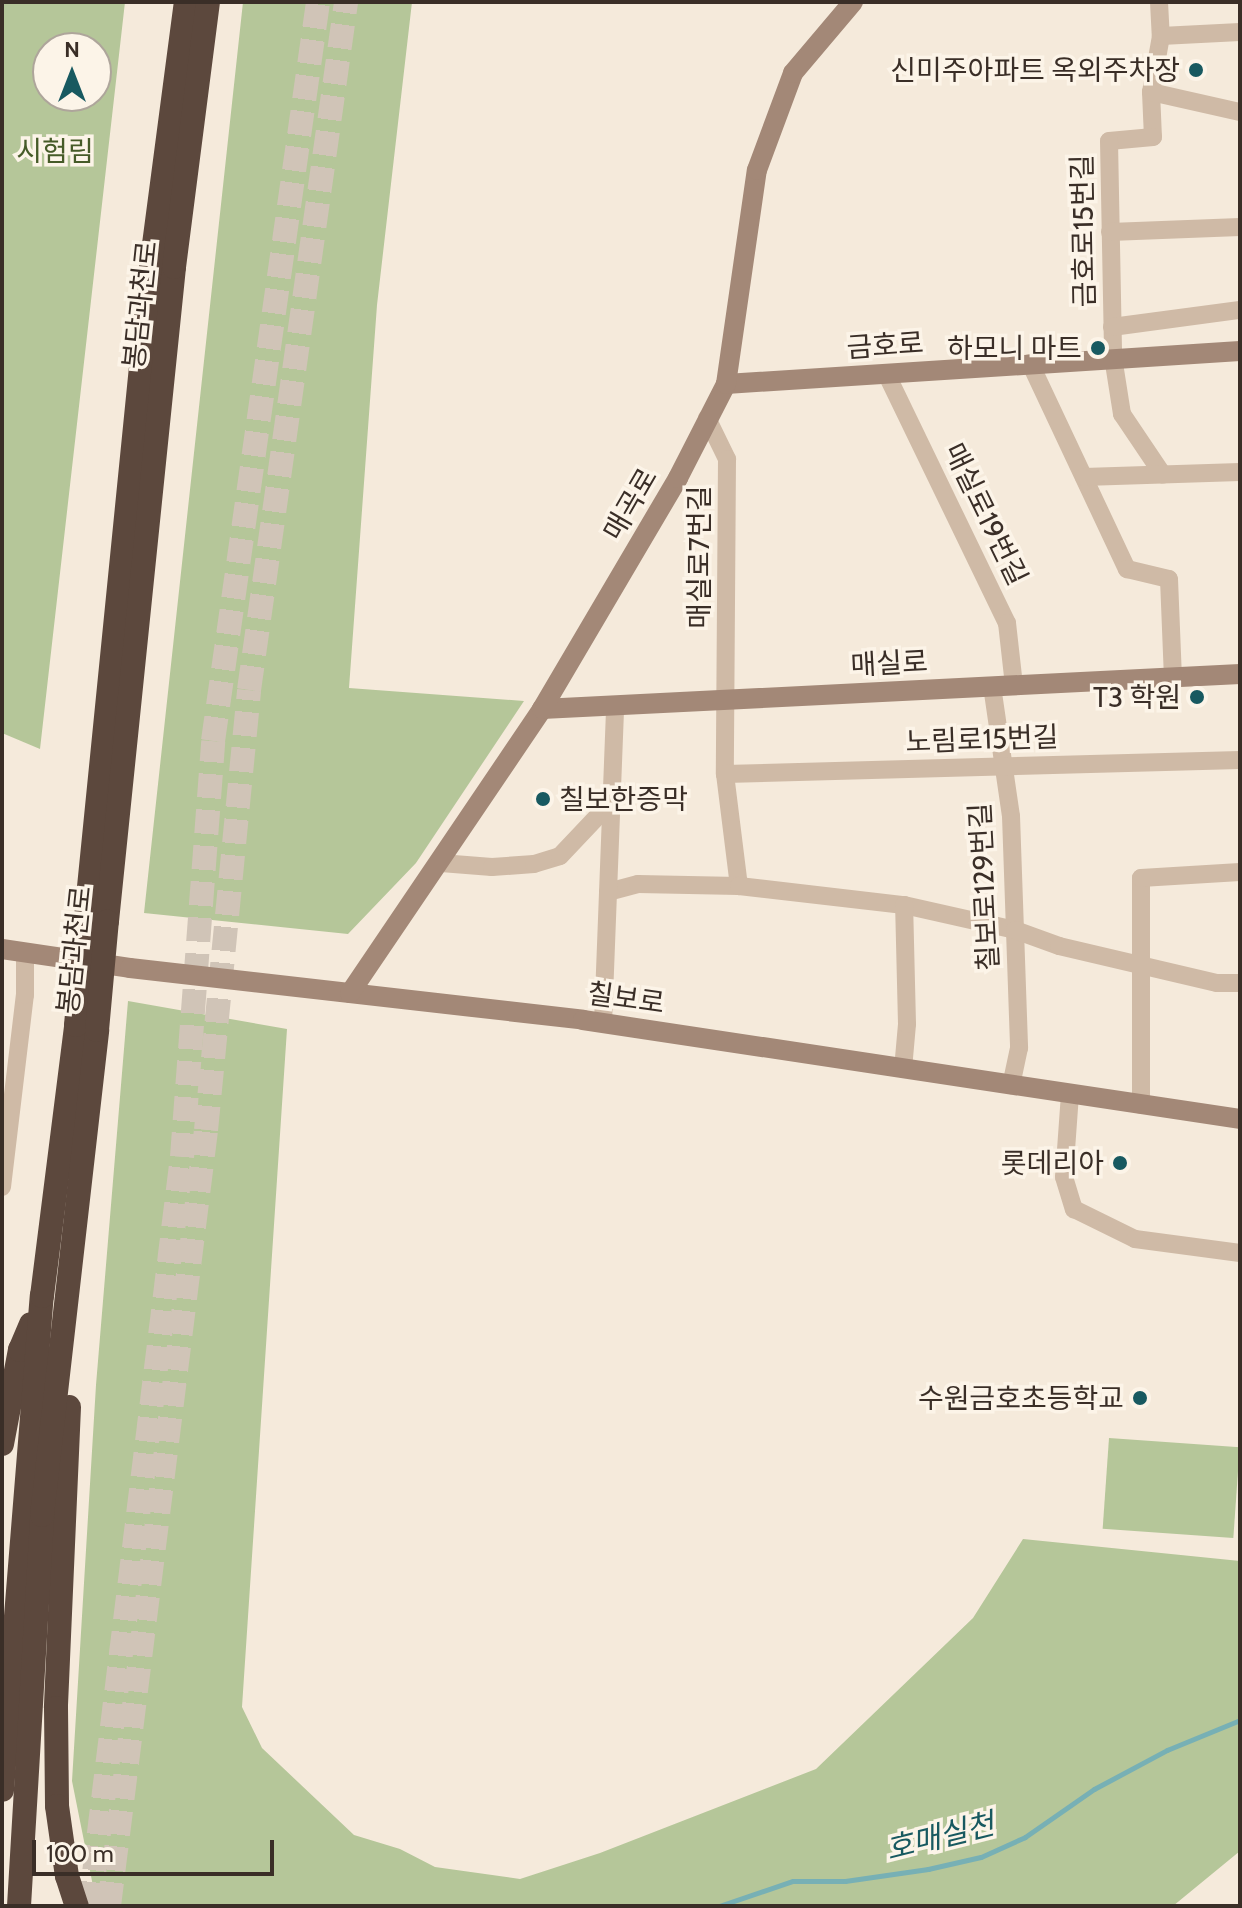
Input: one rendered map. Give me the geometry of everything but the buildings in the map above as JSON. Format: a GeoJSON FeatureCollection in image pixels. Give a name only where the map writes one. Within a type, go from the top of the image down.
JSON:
{"type":"FeatureCollection","features":[{"type":"Feature","properties":{"kind":"highway","name":"봉담과천로"},"geometry":{"type":"LineString","coordinates":[[97,919],[151,267],[186,2]]}},
{"type":"Feature","properties":{"kind":"highway","name":"봉담과천로"},"geometry":{"type":"LineString","coordinates":[[2,1790],[97,919],[208,2]]}},
{"type":"Feature","properties":{"kind":"highway","name":"봉담과천로"},"geometry":{"type":"LineString","coordinates":[[19,1906],[54,1298]]}},
{"type":"Feature","properties":{"kind":"highway"},"geometry":{"type":"LineString","coordinates":[[2,1444],[20,1350],[54,1298]]}},
{"type":"Feature","properties":{"kind":"highway"},"geometry":{"type":"LineString","coordinates":[[54,1298],[71,1376],[60,1550],[57,1792],[67,1876],[77,1906]]}},
{"type":"Feature","properties":{"kind":"street","name":"매곡로"},"geometry":{"type":"LineString","coordinates":[[350,993],[441,863],[542,709],[678,478],[726,384],[757,170],[793,73],[853,2]]}},
{"type":"Feature","properties":{"kind":"street","name":"금호로15번길"},"geometry":{"type":"LineString","coordinates":[[1159,2],[1161,36],[1151,92],[1153,137],[1109,141],[1113,357],[1122,414],[1163,475]]}},
{"type":"Feature","properties":{"kind":"street"},"geometry":{"type":"LineString","coordinates":[[1161,36],[1240,32]]}},
{"type":"Feature","properties":{"kind":"street"},"geometry":{"type":"LineString","coordinates":[[1151,92],[1240,112]]}},
{"type":"Feature","properties":{"kind":"street"},"geometry":{"type":"LineString","coordinates":[[1110,232],[1240,227]]}},
{"type":"Feature","properties":{"kind":"street"},"geometry":{"type":"LineString","coordinates":[[1112,327],[1240,310]]}},
{"type":"Feature","properties":{"kind":"street","name":"금호로"},"geometry":{"type":"LineString","coordinates":[[726,384],[1240,351]]}},
{"type":"Feature","properties":{"kind":"street"},"geometry":{"type":"LineString","coordinates":[[1030,363],[1127,569],[1169,579],[1173,677]]}},
{"type":"Feature","properties":{"kind":"street","name":"매실로19번길"},"geometry":{"type":"LineString","coordinates":[[886,373],[1007,623],[1014,685]]}},
{"type":"Feature","properties":{"kind":"street","name":"매실로7번길"},"geometry":{"type":"LineString","coordinates":[[707,418],[727,459],[728,699],[725,774],[739,886]]}},
{"type":"Feature","properties":{"kind":"street"},"geometry":{"type":"LineString","coordinates":[[1084,477],[1240,472]]}},
{"type":"Feature","properties":{"kind":"street","name":"매실로"},"geometry":{"type":"LineString","coordinates":[[542,709],[1240,674]]}},
{"type":"Feature","properties":{"kind":"street","name":"칠보로129번길"},"geometry":{"type":"LineString","coordinates":[[992,686],[1011,816],[1019,1048],[1011,1085]]}},
{"type":"Feature","properties":{"kind":"street"},"geometry":{"type":"LineString","coordinates":[[603,1023],[615,705]]}},
{"type":"Feature","properties":{"kind":"street","name":"노림로15번길"},"geometry":{"type":"LineString","coordinates":[[725,774],[1240,760]]}},
{"type":"Feature","properties":{"kind":"street"},"geometry":{"type":"LineString","coordinates":[[441,863],[492,867],[534,864],[560,856],[611,802]]}},
{"type":"Feature","properties":{"kind":"street"},"geometry":{"type":"LineString","coordinates":[[1141,1105],[1141,878],[1240,872]]}},
{"type":"Feature","properties":{"kind":"street"},"geometry":{"type":"LineString","coordinates":[[608,892],[638,884],[739,886],[904,905],[1015,930],[1059,946],[1217,983],[1240,983]]}},
{"type":"Feature","properties":{"kind":"street"},"geometry":{"type":"LineString","coordinates":[[903,1069],[907,1024],[904,905]]}},
{"type":"Feature","properties":{"kind":"street","name":"칠보로"},"geometry":{"type":"LineString","coordinates":[[2,949],[603,1023],[1240,1119]]}},
{"type":"Feature","properties":{"kind":"street"},"geometry":{"type":"LineString","coordinates":[[2,1187],[25,995],[25,952]]}},
{"type":"Feature","properties":{"kind":"street"},"geometry":{"type":"LineString","coordinates":[[1070,1094],[1064,1177],[1074,1209],[1135,1239],[1240,1253]]}},
{"type":"Feature","properties":{"kind":"green space","name":"시험림"},"geometry":{"type":"Polygon","coordinates":[[[2,2],[125,2],[40,749],[2,733],[2,2]]]}},
{"type":"Feature","properties":{"kind":"green space"},"geometry":{"type":"Polygon","coordinates":[[[243,2],[412,2],[377,305],[349,688],[524,701],[416,863],[348,934],[144,913],[243,2]]]}},
{"type":"Feature","properties":{"kind":"green space"},"geometry":{"type":"Polygon","coordinates":[[[128,1001],[287,1029],[242,1707],[262,1748],[354,1835],[400,1849],[435,1867],[520,1879],[600,1853],[816,1769],[973,1618],[1023,1539],[1240,1561],[1240,1851],[1173,1906],[97,1906],[72,1781],[96,1385],[128,1001]]]}},
{"type":"Feature","properties":{"kind":"green space"},"geometry":{"type":"Polygon","coordinates":[[[1109,1438],[1240,1447],[1233,1538],[1103,1529],[1109,1438]]]}},
{"type":"Feature","properties":{"kind":"waterway","name":"호매실천"},"geometry":{"type":"LineString","coordinates":[[719,1906],[793,1881],[845,1881],[928,1869],[981,1857],[1025,1837],[1094,1789],[1167,1750],[1240,1720]]}},
{"type":"Feature","properties":{"kind":"tunnel"},"geometry":{"type":"LineString","coordinates":[[90,1906],[182,1157],[213,741],[318,2]]}},
{"type":"Feature","properties":{"kind":"tunnel"},"geometry":{"type":"LineString","coordinates":[[109,1906],[206,1130],[249,690],[346,2]]}},
{"type":"Feature","properties":{"kind":"place","name":"신미주아파트 옥외주차장"},"geometry":{"type":"Point","coordinates":[1196,70]}},
{"type":"Feature","properties":{"kind":"place","name":"하모니 마트"},"geometry":{"type":"Point","coordinates":[1098,348]}},
{"type":"Feature","properties":{"kind":"place","name":"T3 학원"},"geometry":{"type":"Point","coordinates":[1197,697]}},
{"type":"Feature","properties":{"kind":"place","name":"칠보한증막"},"geometry":{"type":"Point","coordinates":[543,799]}},
{"type":"Feature","properties":{"kind":"place","name":"롯데리아"},"geometry":{"type":"Point","coordinates":[1120,1163]}},
{"type":"Feature","properties":{"kind":"place","name":"수원금호초등학교"},"geometry":{"type":"Point","coordinates":[1140,1398]}}]}
